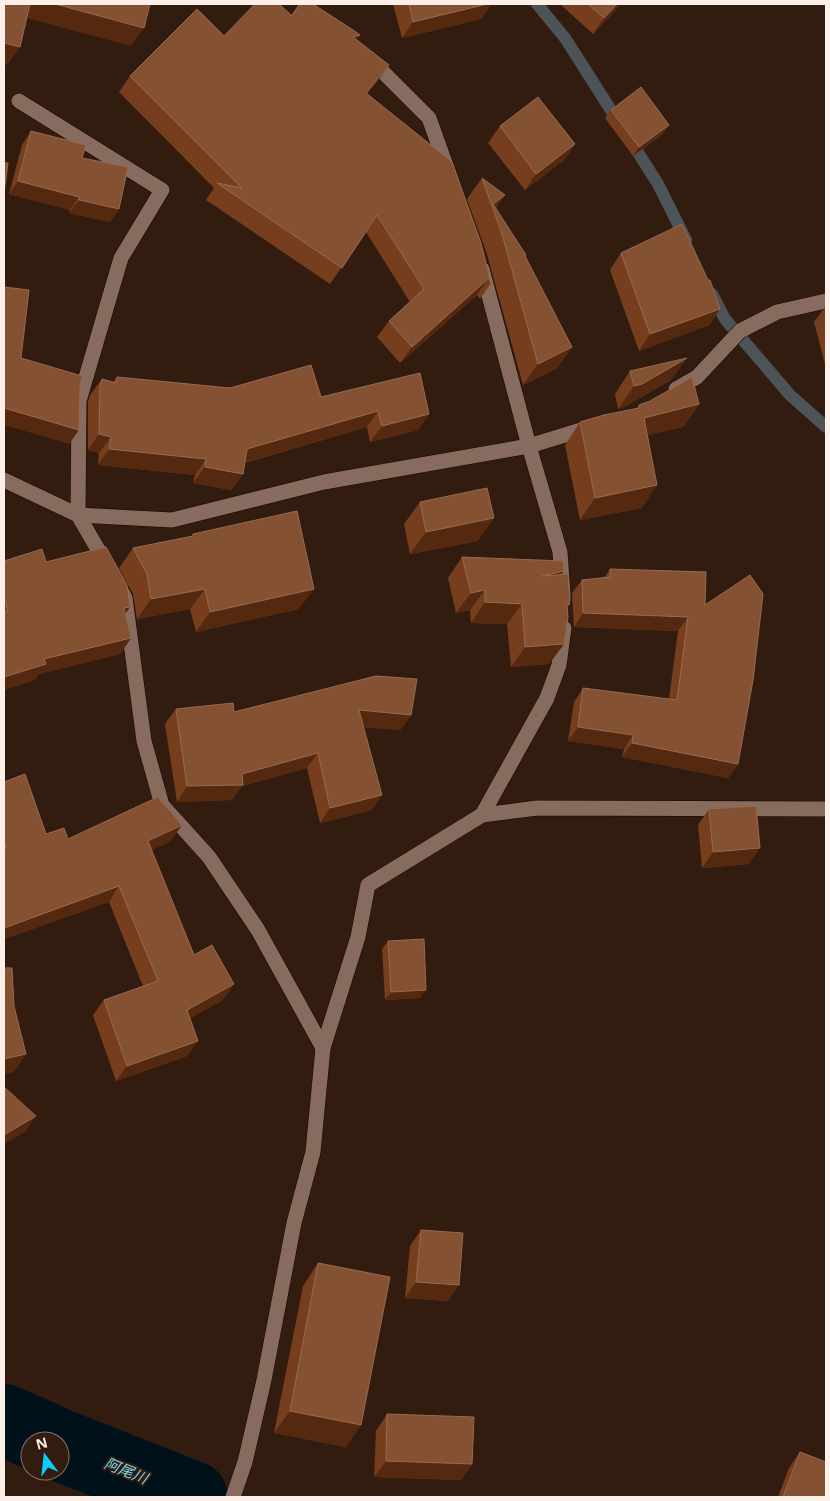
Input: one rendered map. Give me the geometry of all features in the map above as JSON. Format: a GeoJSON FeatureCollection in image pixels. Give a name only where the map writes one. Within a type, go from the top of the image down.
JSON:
{"type":"FeatureCollection","features":[{"type":"Feature","properties":{"kind":"street"},"geometry":{"type":"LineString","coordinates":[[358,48],[430,118],[456,192]]}},
{"type":"Feature","properties":{"kind":"street"},"geometry":{"type":"LineString","coordinates":[[19,101],[162,190],[121,258],[79,401],[78,515],[125,598],[144,741],[162,805],[209,857],[258,930],[323,1048]]}},
{"type":"Feature","properties":{"kind":"street"},"geometry":{"type":"LineString","coordinates":[[478,257],[560,552],[565,620],[559,665],[547,698],[482,815]]}},
{"type":"Feature","properties":{"kind":"street"},"geometry":{"type":"LineString","coordinates":[[664,396],[698,377],[740,331],[777,312],[826,301]]}},
{"type":"Feature","properties":{"kind":"street"},"geometry":{"type":"LineString","coordinates":[[4,480],[78,515],[172,520],[324,482],[529,446],[612,421]]}},
{"type":"Feature","properties":{"kind":"street"},"geometry":{"type":"LineString","coordinates":[[233,1497],[245,1462],[264,1380],[294,1223],[313,1152],[323,1048],[358,937],[368,885],[482,815],[537,808],[826,809]]}},
{"type":"Feature","properties":{"kind":"building"},"geometry":{"type":"Polygon","coordinates":[[[4,4],[30,4],[20,47],[4,43],[4,4]]]}},
{"type":"Feature","properties":{"kind":"building"},"geometry":{"type":"Polygon","coordinates":[[[55,4],[150,4],[144,28],[55,4]]]}},
{"type":"Feature","properties":{"kind":"building"},"geometry":{"type":"Polygon","coordinates":[[[255,4],[279,4],[292,16],[300,4],[313,4],[360,35],[353,37],[389,65],[366,93],[452,162],[481,243],[491,283],[489,278],[412,347],[389,321],[424,289],[377,215],[342,268],[217,183],[242,188],[130,76],[197,9],[224,36],[255,4]]]}},
{"type":"Feature","properties":{"kind":"building"},"geometry":{"type":"Polygon","coordinates":[[[409,4],[487,4],[413,22],[409,4]]]}},
{"type":"Feature","properties":{"kind":"building"},"geometry":{"type":"Polygon","coordinates":[[[588,4],[617,4],[604,18],[588,4]]]}},
{"type":"Feature","properties":{"kind":"building"},"geometry":{"type":"Polygon","coordinates":[[[641,87],[669,125],[639,147],[611,110],[641,87]]]}},
{"type":"Feature","properties":{"kind":"building"},"geometry":{"type":"Polygon","coordinates":[[[538,97],[575,144],[536,174],[500,126],[538,97]]]}},
{"type":"Feature","properties":{"kind":"building"},"geometry":{"type":"Polygon","coordinates":[[[31,131],[86,145],[82,158],[128,167],[119,209],[79,200],[79,197],[18,181],[31,131]]]}},
{"type":"Feature","properties":{"kind":"building"},"geometry":{"type":"Polygon","coordinates":[[[4,163],[8,163],[4,193],[4,163]]]}},
{"type":"Feature","properties":{"kind":"building"},"geometry":{"type":"Polygon","coordinates":[[[482,178],[505,195],[493,204],[526,255],[572,347],[538,364],[502,234],[482,178]]]}},
{"type":"Feature","properties":{"kind":"building"},"geometry":{"type":"Polygon","coordinates":[[[682,224],[708,280],[710,280],[720,309],[650,334],[621,253],[682,224]]]}},
{"type":"Feature","properties":{"kind":"building"},"geometry":{"type":"Polygon","coordinates":[[[4,287],[29,290],[21,358],[82,376],[79,430],[4,408],[4,287]]]}},
{"type":"Feature","properties":{"kind":"building"},"geometry":{"type":"Polygon","coordinates":[[[687,358],[642,384],[634,386],[630,371],[687,358]]]}},
{"type":"Feature","properties":{"kind":"building"},"geometry":{"type":"Polygon","coordinates":[[[311,365],[321,397],[420,373],[429,414],[382,426],[378,411],[247,449],[243,474],[205,467],[206,459],[109,449],[111,437],[99,434],[100,386],[102,379],[116,383],[117,377],[230,388],[311,365]]]}},
{"type":"Feature","properties":{"kind":"building"},"geometry":{"type":"Polygon","coordinates":[[[692,377],[699,404],[644,418],[657,485],[595,498],[580,422],[639,408],[639,405],[650,401],[692,377]]]}},
{"type":"Feature","properties":{"kind":"building"},"geometry":{"type":"Polygon","coordinates":[[[487,488],[494,518],[426,532],[420,502],[487,488]]]}},
{"type":"Feature","properties":{"kind":"building"},"geometry":{"type":"Polygon","coordinates":[[[297,511],[314,589],[210,612],[205,589],[151,599],[147,574],[133,548],[297,511]]]}},
{"type":"Feature","properties":{"kind":"building"},"geometry":{"type":"Polygon","coordinates":[[[106,547],[127,585],[130,607],[124,608],[131,638],[44,659],[46,664],[4,677],[4,613],[8,611],[4,597],[4,561],[42,549],[46,562],[106,547]]]}},
{"type":"Feature","properties":{"kind":"building"},"geometry":{"type":"Polygon","coordinates":[[[462,557],[563,561],[564,571],[542,576],[568,574],[570,599],[569,605],[567,605],[568,617],[564,644],[525,647],[522,604],[485,602],[485,590],[471,593],[462,557]]]}},
{"type":"Feature","properties":{"kind":"building"},"geometry":{"type":"Polygon","coordinates":[[[610,569],[706,572],[705,605],[750,575],[763,594],[753,680],[738,764],[632,743],[633,735],[578,727],[583,688],[677,700],[688,617],[583,613],[582,580],[610,577],[610,569]]]}},
{"type":"Feature","properties":{"kind":"building"},"geometry":{"type":"Polygon","coordinates":[[[376,676],[417,679],[411,715],[359,710],[382,795],[330,808],[318,753],[242,774],[243,785],[187,786],[176,709],[233,703],[234,712],[376,676]]]}},
{"type":"Feature","properties":{"kind":"building"},"geometry":{"type":"Polygon","coordinates":[[[25,774],[46,834],[64,828],[68,839],[158,797],[182,825],[148,841],[194,955],[212,945],[234,984],[187,1010],[198,1041],[127,1066],[104,1000],[158,981],[119,886],[4,928],[4,849],[6,848],[4,842],[4,782],[25,774]]]}},
{"type":"Feature","properties":{"kind":"building"},"geometry":{"type":"Polygon","coordinates":[[[756,806],[760,848],[713,852],[709,809],[756,806]]]}},
{"type":"Feature","properties":{"kind":"building"},"geometry":{"type":"Polygon","coordinates":[[[424,939],[426,990],[391,992],[388,941],[424,939]]]}},
{"type":"Feature","properties":{"kind":"building"},"geometry":{"type":"Polygon","coordinates":[[[4,968],[12,968],[14,1006],[26,1054],[4,1059],[4,968]]]}},
{"type":"Feature","properties":{"kind":"building"},"geometry":{"type":"Polygon","coordinates":[[[4,1087],[36,1116],[4,1135],[4,1087]]]}},
{"type":"Feature","properties":{"kind":"building"},"geometry":{"type":"Polygon","coordinates":[[[421,1230],[463,1233],[459,1285],[416,1282],[421,1230]]]}},
{"type":"Feature","properties":{"kind":"building"},"geometry":{"type":"Polygon","coordinates":[[[318,1263],[390,1277],[361,1425],[290,1411],[318,1263]]]}},
{"type":"Feature","properties":{"kind":"building"},"geometry":{"type":"Polygon","coordinates":[[[387,1414],[474,1417],[472,1464],[386,1461],[387,1414]]]}},
{"type":"Feature","properties":{"kind":"building"},"geometry":{"type":"Polygon","coordinates":[[[800,1452],[826,1462],[826,1497],[783,1497],[800,1452]]]}},
{"type":"Feature","properties":{"kind":"waterway"},"geometry":{"type":"LineString","coordinates":[[537,4],[565,38],[658,184],[686,240]]}},
{"type":"Feature","properties":{"kind":"waterway"},"geometry":{"type":"LineString","coordinates":[[712,294],[725,319],[790,395],[826,427]]}},
{"type":"Feature","properties":{"kind":"waterway","name":"阿尾川"},"geometry":{"type":"LineString","coordinates":[[4,1420],[29,1431]]}},
{"type":"Feature","properties":{"kind":"waterway","name":"阿尾川"},"geometry":{"type":"LineString","coordinates":[[70,1449],[192,1497]]}}]}
